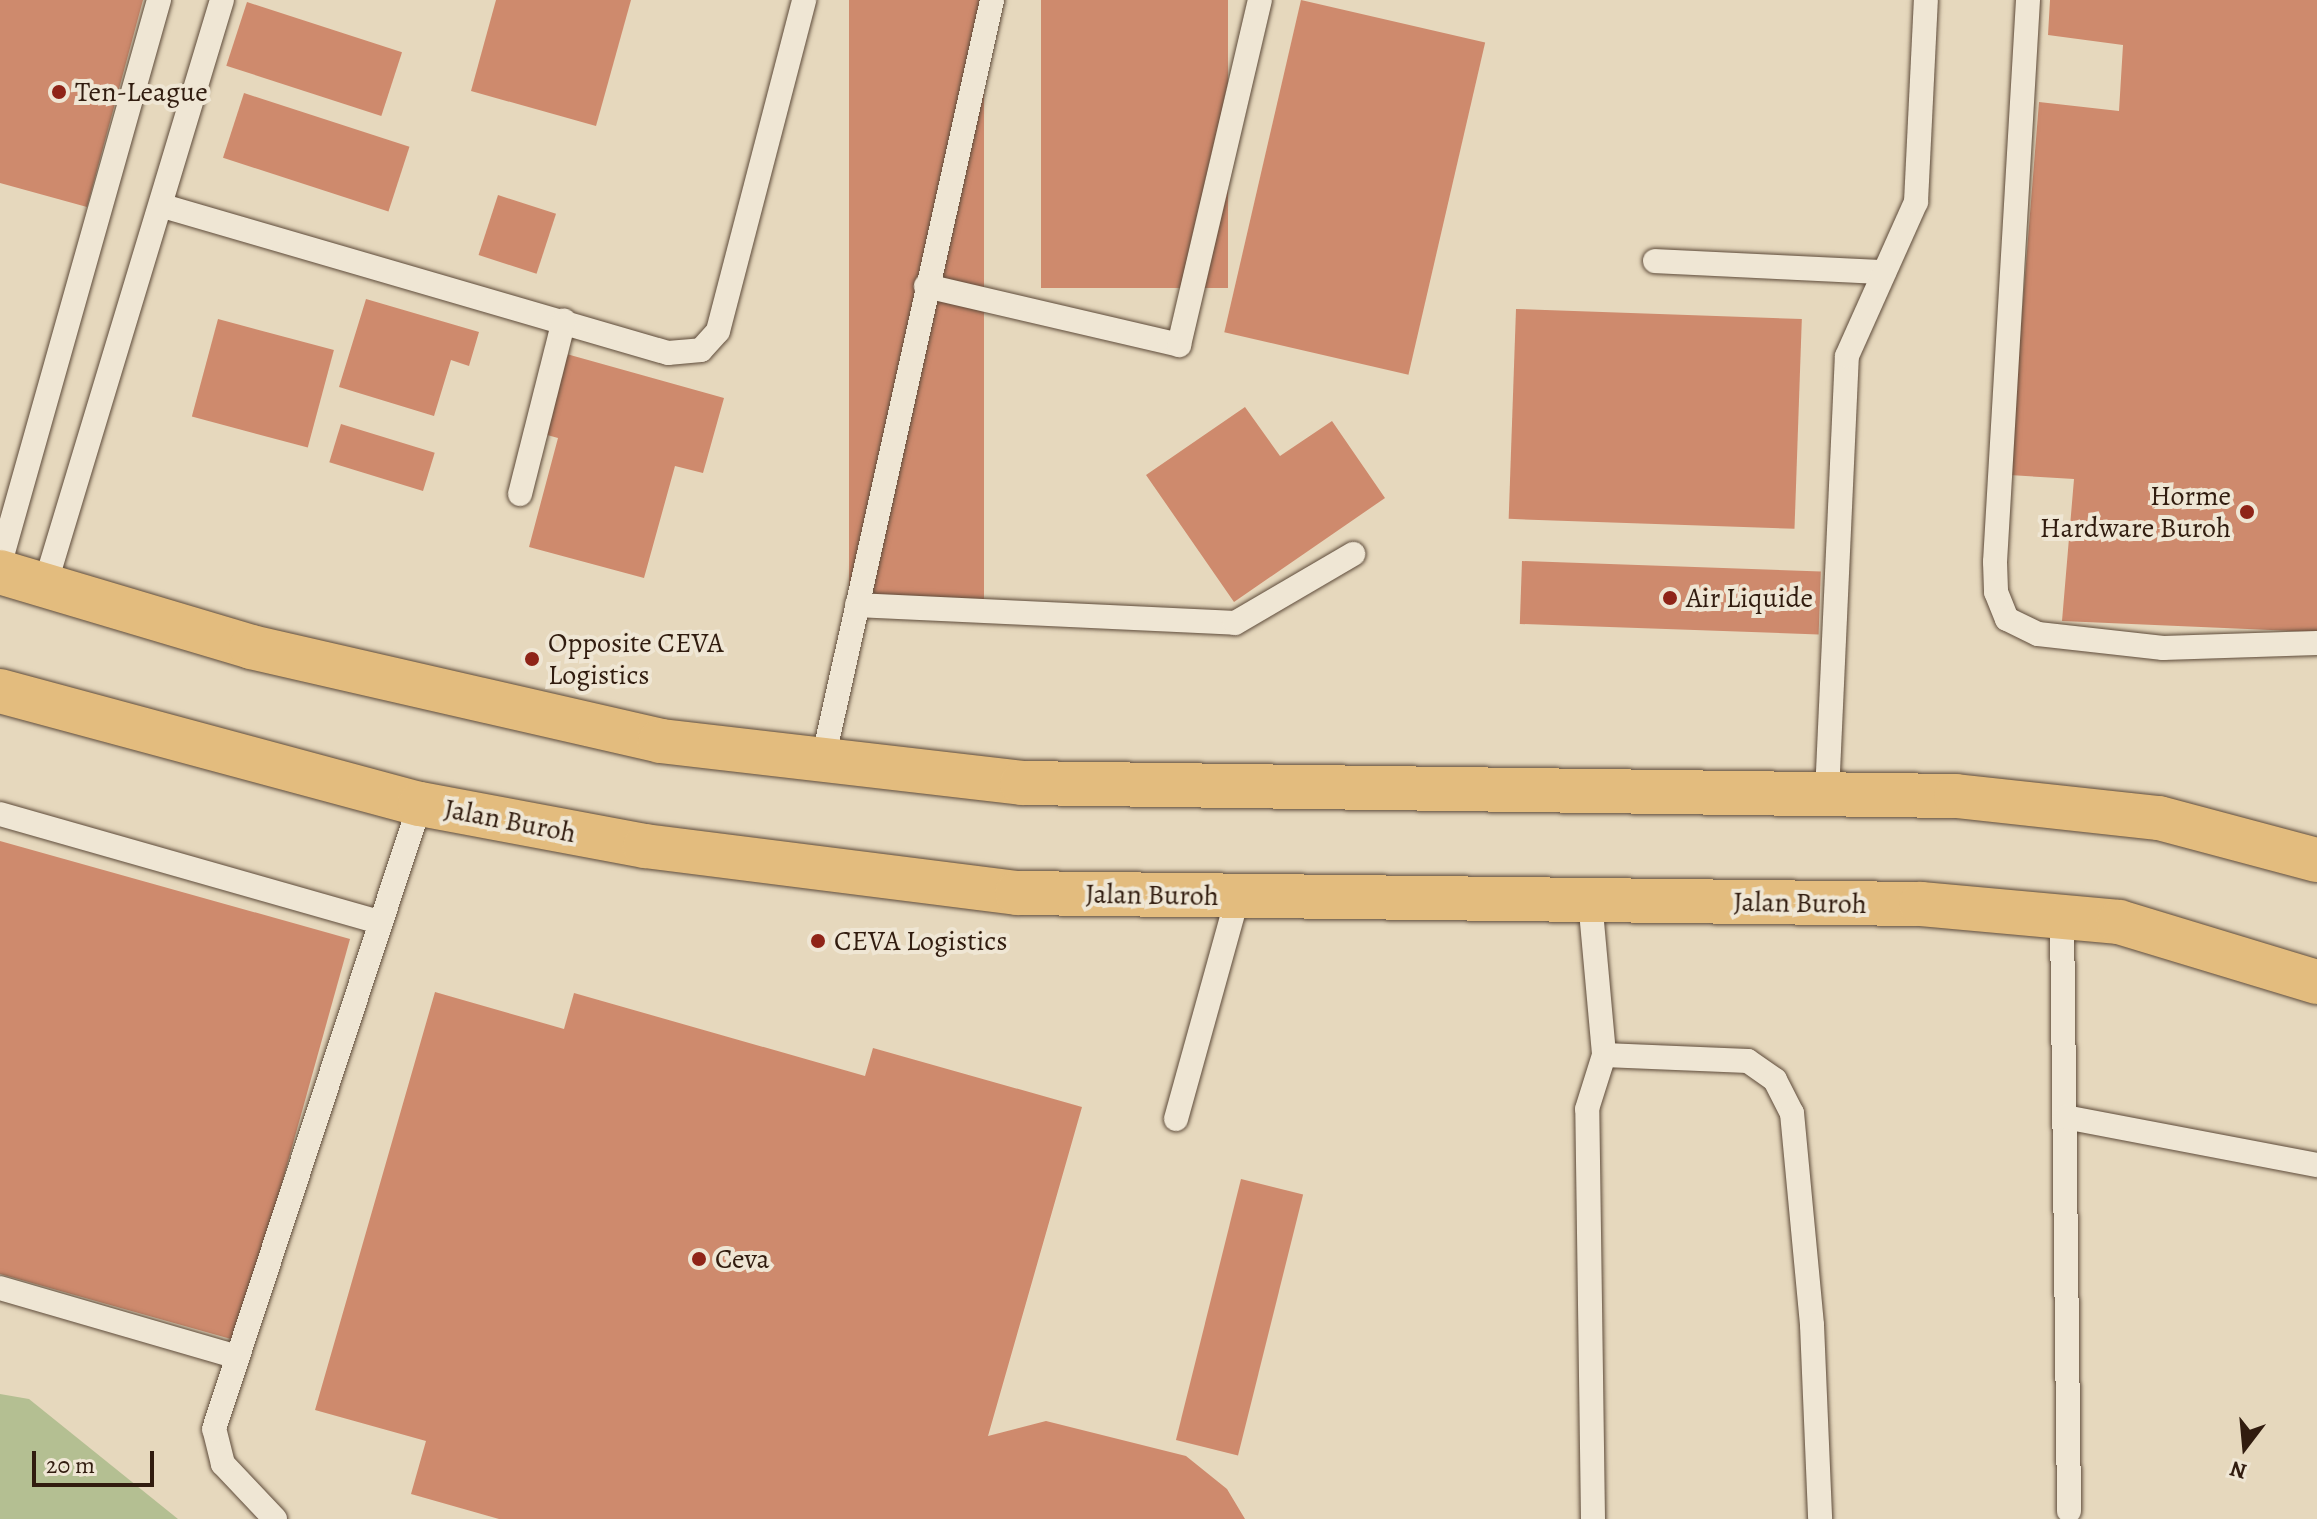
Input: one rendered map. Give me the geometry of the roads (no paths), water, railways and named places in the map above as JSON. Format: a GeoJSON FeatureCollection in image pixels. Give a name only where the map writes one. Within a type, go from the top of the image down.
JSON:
{"type":"FeatureCollection","features":[{"type":"Feature","properties":{"kind":"main road"},"geometry":{"type":"LineString","coordinates":[[0,572],[251,647],[660,741],[1022,783],[1956,796],[2159,818],[2317,860]]}},
{"type":"Feature","properties":{"kind":"main road","name":"Jalan Buroh"},"geometry":{"type":"LineString","coordinates":[[0,691],[420,804],[645,846],[1017,893],[1921,904],[2119,922],[2317,982]]}},
{"type":"Feature","properties":{"kind":"lane"},"geometry":{"type":"LineString","coordinates":[[0,563],[159,0]]}},
{"type":"Feature","properties":{"kind":"lane"},"geometry":{"type":"LineString","coordinates":[[45,585],[163,206],[222,0]]}},
{"type":"Feature","properties":{"kind":"lane"},"geometry":{"type":"LineString","coordinates":[[163,206],[564,320],[668,353],[701,350],[718,331],[804,0]]}},
{"type":"Feature","properties":{"kind":"lane"},"geometry":{"type":"LineString","coordinates":[[823,760],[992,0]]}},
{"type":"Feature","properties":{"kind":"lane"},"geometry":{"type":"LineString","coordinates":[[926,286],[1179,345],[1260,0]]}},
{"type":"Feature","properties":{"kind":"lane"},"geometry":{"type":"LineString","coordinates":[[1827,794],[1847,356],[1920,181],[1926,0]]}},
{"type":"Feature","properties":{"kind":"lane"},"geometry":{"type":"LineString","coordinates":[[2028,0],[1995,562],[1996,592],[2007,619],[2038,634],[2163,648],[2317,643]]}},
{"type":"Feature","properties":{"kind":"lane"},"geometry":{"type":"LineString","coordinates":[[1655,261],[1884,272]]}},
{"type":"Feature","properties":{"kind":"lane"},"geometry":{"type":"LineString","coordinates":[[520,494],[564,320]]}},
{"type":"Feature","properties":{"kind":"lane"},"geometry":{"type":"LineString","coordinates":[[857,605],[1235,623],[1353,554]]}},
{"type":"Feature","properties":{"kind":"lane"},"geometry":{"type":"LineString","coordinates":[[275,1519],[223,1464],[214,1446],[237,1357],[420,804]]}},
{"type":"Feature","properties":{"kind":"lane"},"geometry":{"type":"LineString","coordinates":[[0,814],[380,922]]}},
{"type":"Feature","properties":{"kind":"lane"},"geometry":{"type":"LineString","coordinates":[[1176,1119],[1238,896]]}},
{"type":"Feature","properties":{"kind":"lane"},"geometry":{"type":"LineString","coordinates":[[1590,900],[1604,1055],[1587,1109],[1593,1519]]}},
{"type":"Feature","properties":{"kind":"lane"},"geometry":{"type":"LineString","coordinates":[[2062,917],[2069,1511]]}},
{"type":"Feature","properties":{"kind":"lane"},"geometry":{"type":"LineString","coordinates":[[1604,1055],[1748,1061],[1775,1080],[1792,1113],[1812,1325],[1820,1519]]}},
{"type":"Feature","properties":{"kind":"lane"},"geometry":{"type":"LineString","coordinates":[[2065,1117],[2317,1165]]}},
{"type":"Feature","properties":{"kind":"lane"},"geometry":{"type":"LineString","coordinates":[[0,1288],[237,1357]]}},
{"type":"Feature","properties":{"kind":"place","name":"Ten-League"},"geometry":{"type":"Point","coordinates":[59,92]}},
{"type":"Feature","properties":{"kind":"place","name":"Horme Hardware Buroh"},"geometry":{"type":"Point","coordinates":[2247,512]}},
{"type":"Feature","properties":{"kind":"place","name":"Air Liquide"},"geometry":{"type":"Point","coordinates":[1670,598]}},
{"type":"Feature","properties":{"kind":"place","name":"Opposite CEVA Logistics"},"geometry":{"type":"Point","coordinates":[532,659]}},
{"type":"Feature","properties":{"kind":"place","name":"CEVA Logistics"},"geometry":{"type":"Point","coordinates":[818,941]}},
{"type":"Feature","properties":{"kind":"place","name":"Ceva"},"geometry":{"type":"Point","coordinates":[699,1259]}}]}
